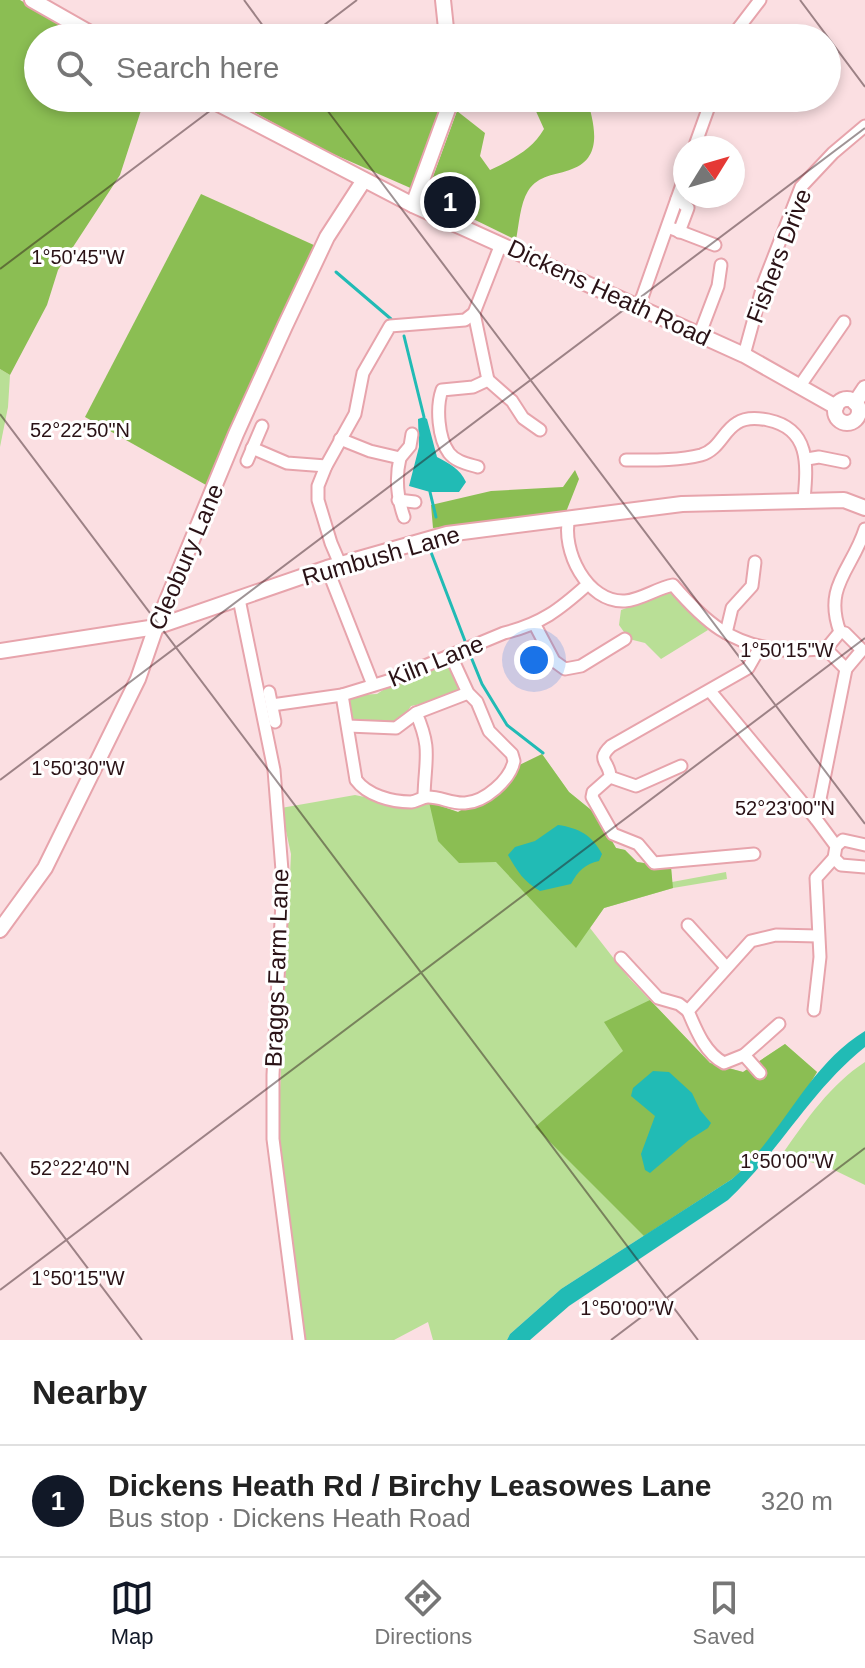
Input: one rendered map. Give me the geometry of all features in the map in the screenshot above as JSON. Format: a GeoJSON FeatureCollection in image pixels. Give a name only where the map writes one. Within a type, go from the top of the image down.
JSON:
{"type":"FeatureCollection","features":[{"type":"Feature","properties":{"kind":"street"},"geometry":{"type":"LineString","coordinates":[[32,0],[74,24]]}},
{"type":"Feature","properties":{"kind":"street"},"geometry":{"type":"LineString","coordinates":[[443,0],[446,24]]}},
{"type":"Feature","properties":{"kind":"street"},"geometry":{"type":"LineString","coordinates":[[742,24],[760,0]]}},
{"type":"Feature","properties":{"kind":"street","name":"Dickens Heath Road"},"geometry":{"type":"LineString","coordinates":[[234,112],[413,205],[744,355],[836,407],[836,415],[843,423],[851,422],[859,414]]}},
{"type":"Feature","properties":{"kind":"street"},"geometry":{"type":"LineString","coordinates":[[413,205],[447,112]]}},
{"type":"Feature","properties":{"kind":"street"},"geometry":{"type":"LineString","coordinates":[[698,136],[707,112]]}},
{"type":"Feature","properties":{"kind":"street","name":"Fishers Drive"},"geometry":{"type":"LineString","coordinates":[[744,355],[764,282],[801,187],[833,153],[862,129]]}},
{"type":"Feature","properties":{"kind":"street","name":"Cleobury Lane"},"geometry":{"type":"LineString","coordinates":[[0,930],[45,868],[138,679],[156,627],[236,434],[327,237],[364,180]]}},
{"type":"Feature","properties":{"kind":"street"},"geometry":{"type":"LineString","coordinates":[[638,309],[674,229],[676,208]]}},
{"type":"Feature","properties":{"kind":"street"},"geometry":{"type":"LineString","coordinates":[[674,229],[715,245]]}},
{"type":"Feature","properties":{"kind":"street"},"geometry":{"type":"LineString","coordinates":[[373,685],[334,566],[318,500],[318,486],[355,414],[363,373],[395,325],[465,320],[474,313],[501,244]]}},
{"type":"Feature","properties":{"kind":"street"},"geometry":{"type":"LineString","coordinates":[[699,336],[718,286],[721,265]]}},
{"type":"Feature","properties":{"kind":"street"},"geometry":{"type":"LineString","coordinates":[[474,313],[488,380],[512,401],[523,418],[540,430]]}},
{"type":"Feature","properties":{"kind":"street"},"geometry":{"type":"LineString","coordinates":[[799,387],[844,322]]}},
{"type":"Feature","properties":{"kind":"street"},"geometry":{"type":"LineString","coordinates":[[478,467],[461,462],[450,454],[442,439],[439,397],[442,390],[473,387],[488,380]]}},
{"type":"Feature","properties":{"kind":"street"},"geometry":{"type":"LineString","coordinates":[[859,414],[865,388]]}},
{"type":"Feature","properties":{"kind":"street"},"geometry":{"type":"LineString","coordinates":[[630,473],[630,460],[677,459],[704,454],[717,447],[736,423],[749,419],[774,421],[789,429],[799,440],[807,459],[804,500]]}},
{"type":"Feature","properties":{"kind":"street"},"geometry":{"type":"LineString","coordinates":[[247,461],[262,426]]}},
{"type":"Feature","properties":{"kind":"street"},"geometry":{"type":"LineString","coordinates":[[404,517],[398,500],[396,475],[400,458],[410,446],[412,434]]}},
{"type":"Feature","properties":{"kind":"street"},"geometry":{"type":"LineString","coordinates":[[340,439],[400,458]]}},
{"type":"Feature","properties":{"kind":"street"},"geometry":{"type":"LineString","coordinates":[[252,448],[287,463],[326,466]]}},
{"type":"Feature","properties":{"kind":"street"},"geometry":{"type":"LineString","coordinates":[[807,459],[819,457],[844,462]]}},
{"type":"Feature","properties":{"kind":"street"},"geometry":{"type":"LineString","coordinates":[[398,500],[415,502]]}},
{"type":"Feature","properties":{"kind":"street","name":"Rumbush Lane"},"geometry":{"type":"LineString","coordinates":[[0,651],[156,627],[334,566],[447,534],[682,504],[844,500],[864,513]]}},
{"type":"Feature","properties":{"kind":"street"},"geometry":{"type":"LineString","coordinates":[[569,518],[566,530],[569,543],[587,585],[604,597],[628,601],[668,582],[701,617],[726,633],[760,647],[826,649],[846,669]]}},
{"type":"Feature","properties":{"kind":"street"},"geometry":{"type":"LineString","coordinates":[[840,632],[833,604],[836,588],[862,554],[865,529]]}},
{"type":"Feature","properties":{"kind":"street"},"geometry":{"type":"LineString","coordinates":[[726,633],[732,608],[752,586],[755,562]]}},
{"type":"Feature","properties":{"kind":"street","name":"Kiln Lane"},"geometry":{"type":"LineString","coordinates":[[272,705],[342,695],[451,656],[504,633],[535,625],[587,585]]}},
{"type":"Feature","properties":{"kind":"street","name":"Braggs Farm Lane"},"geometry":{"type":"LineString","coordinates":[[239,599],[274,770],[277,800],[283,883],[273,1075],[273,1139],[299,1340]]}},
{"type":"Feature","properties":{"kind":"street"},"geometry":{"type":"LineString","coordinates":[[535,625],[550,664],[565,669],[574,669],[625,639]]}},
{"type":"Feature","properties":{"kind":"street"},"geometry":{"type":"LineString","coordinates":[[826,649],[840,632]]}},
{"type":"Feature","properties":{"kind":"street"},"geometry":{"type":"LineString","coordinates":[[816,819],[846,669],[864,651],[840,632]]}},
{"type":"Feature","properties":{"kind":"street"},"geometry":{"type":"LineString","coordinates":[[610,777],[604,752],[748,668],[760,647]]}},
{"type":"Feature","properties":{"kind":"street"},"geometry":{"type":"LineString","coordinates":[[342,695],[356,780],[363,789],[371,795],[409,802],[424,796],[467,804],[488,794],[512,767],[512,754],[489,731],[477,702],[468,693],[451,656]]}},
{"type":"Feature","properties":{"kind":"street"},"geometry":{"type":"LineString","coordinates":[[710,691],[816,819],[841,865],[865,867]]}},
{"type":"Feature","properties":{"kind":"street"},"geometry":{"type":"LineString","coordinates":[[269,692],[275,722]]}},
{"type":"Feature","properties":{"kind":"street"},"geometry":{"type":"LineString","coordinates":[[348,726],[396,728],[416,713],[468,693]]}},
{"type":"Feature","properties":{"kind":"street"},"geometry":{"type":"LineString","coordinates":[[416,713],[426,736],[428,752],[424,796]]}},
{"type":"Feature","properties":{"kind":"street"},"geometry":{"type":"LineString","coordinates":[[610,777],[636,786],[681,766]]}},
{"type":"Feature","properties":{"kind":"street"},"geometry":{"type":"LineString","coordinates":[[610,777],[593,792],[592,797],[613,834],[638,844],[654,863],[754,854]]}},
{"type":"Feature","properties":{"kind":"street"},"geometry":{"type":"LineString","coordinates":[[814,1010],[820,957],[816,878],[843,840],[865,845]]}},
{"type":"Feature","properties":{"kind":"street"},"geometry":{"type":"LineString","coordinates":[[688,925],[726,967]]}},
{"type":"Feature","properties":{"kind":"street"},"geometry":{"type":"LineString","coordinates":[[688,1011],[751,941],[776,935],[818,936]]}},
{"type":"Feature","properties":{"kind":"street"},"geometry":{"type":"LineString","coordinates":[[621,958],[658,998],[679,1004],[688,1011],[715,1059],[724,1063],[744,1055],[779,1024]]}},
{"type":"Feature","properties":{"kind":"street"},"geometry":{"type":"LineString","coordinates":[[744,1055],[760,1073]]}},
{"type":"Feature","properties":{"kind":"green space"},"geometry":{"type":"Polygon","coordinates":[[[0,0],[20,0],[62,24],[24,24],[24,112],[140,112],[120,175],[58,270],[47,305],[10,375],[0,369],[0,0]]]}},
{"type":"Feature","properties":{"kind":"green space"},"geometry":{"type":"Polygon","coordinates":[[[254,112],[443,112],[415,190],[315,146],[254,112]]]}},
{"type":"Feature","properties":{"kind":"green space"},"geometry":{"type":"Polygon","coordinates":[[[457,112],[485,133],[480,156],[490,170],[527,149],[544,129],[536,112],[590,112],[593,148],[582,164],[542,178],[532,185],[521,208],[516,240],[426,196],[457,112]]]}},
{"type":"Feature","properties":{"kind":"green space"},"geometry":{"type":"Polygon","coordinates":[[[201,194],[316,246],[206,485],[85,417],[201,194]]]}},
{"type":"Feature","properties":{"kind":"green space"},"geometry":{"type":"Polygon","coordinates":[[[0,369],[10,375],[8,407],[0,447],[0,369]]]}},
{"type":"Feature","properties":{"kind":"green space"},"geometry":{"type":"Polygon","coordinates":[[[575,470],[579,479],[566,512],[433,528],[431,505],[491,491],[563,487],[575,470]]]}},
{"type":"Feature","properties":{"kind":"green space"},"geometry":{"type":"Polygon","coordinates":[[[675,591],[708,630],[661,659],[645,643],[629,639],[619,625],[621,610],[675,591]]]}},
{"type":"Feature","properties":{"kind":"green space"},"geometry":{"type":"Polygon","coordinates":[[[440,665],[448,666],[459,685],[456,694],[411,706],[400,722],[351,718],[348,702],[357,695],[377,694],[392,684],[440,665]]]}},
{"type":"Feature","properties":{"kind":"green space"},"geometry":{"type":"Polygon","coordinates":[[[542,754],[569,792],[596,814],[616,848],[625,850],[637,862],[671,867],[672,882],[726,872],[727,879],[673,888],[604,908],[590,928],[629,978],[710,1063],[743,1072],[785,1044],[817,1072],[800,1100],[754,1160],[732,1179],[561,1289],[507,1340],[433,1340],[428,1322],[394,1340],[304,1340],[278,1134],[291,854],[281,808],[355,795],[403,805],[429,802],[458,812],[482,799],[542,754]]]}},
{"type":"Feature","properties":{"kind":"green space"},"geometry":{"type":"Polygon","coordinates":[[[542,754],[569,792],[596,814],[616,848],[625,850],[637,862],[671,867],[673,888],[604,908],[576,948],[496,862],[459,863],[438,841],[429,802],[458,812],[482,799],[509,770],[542,754]]]}},
{"type":"Feature","properties":{"kind":"green space"},"geometry":{"type":"Polygon","coordinates":[[[650,1000],[710,1063],[743,1072],[785,1044],[817,1072],[800,1100],[754,1160],[732,1179],[644,1236],[535,1127],[623,1051],[604,1022],[650,1000]]]}},
{"type":"Feature","properties":{"kind":"green space"},"geometry":{"type":"Polygon","coordinates":[[[865,1062],[865,1185],[832,1169],[783,1153],[830,1092],[865,1062]]]}},
{"type":"Feature","properties":{"kind":"water"},"geometry":{"type":"Polygon","coordinates":[[[424,417],[437,457],[464,477],[466,482],[459,492],[430,492],[409,486],[419,447],[418,419],[424,417]]]}},
{"type":"Feature","properties":{"kind":"water"},"geometry":{"type":"Polygon","coordinates":[[[558,825],[584,834],[602,854],[599,861],[582,869],[571,884],[540,891],[521,876],[508,855],[515,847],[535,841],[558,825]]]}},
{"type":"Feature","properties":{"kind":"water"},"geometry":{"type":"Polygon","coordinates":[[[865,1031],[865,1047],[828,1082],[728,1200],[569,1306],[530,1340],[507,1340],[561,1289],[732,1179],[766,1142],[827,1063],[865,1031]]]}},
{"type":"Feature","properties":{"kind":"water"},"geometry":{"type":"Polygon","coordinates":[[[653,1071],[669,1072],[692,1093],[711,1123],[650,1173],[645,1170],[641,1154],[655,1116],[631,1096],[633,1088],[653,1071]]]}},
{"type":"Feature","properties":{"kind":"waterway"},"geometry":{"type":"LineString","coordinates":[[336,272],[391,319]]}},
{"type":"Feature","properties":{"kind":"waterway"},"geometry":{"type":"LineString","coordinates":[[404,336],[424,417]]}},
{"type":"Feature","properties":{"kind":"waterway"},"geometry":{"type":"LineString","coordinates":[[430,492],[436,517]]}},
{"type":"Feature","properties":{"kind":"waterway"},"geometry":{"type":"LineString","coordinates":[[429,547],[465,641]]}},
{"type":"Feature","properties":{"kind":"waterway"},"geometry":{"type":"LineString","coordinates":[[471,657],[482,684],[507,725],[543,753]]}},
{"type":"Feature","properties":{"kind":"place","name":"Dickens Heath Rd / Birchy Leasowes Lane"},"geometry":{"type":"Point","coordinates":[450,202]}}]}
